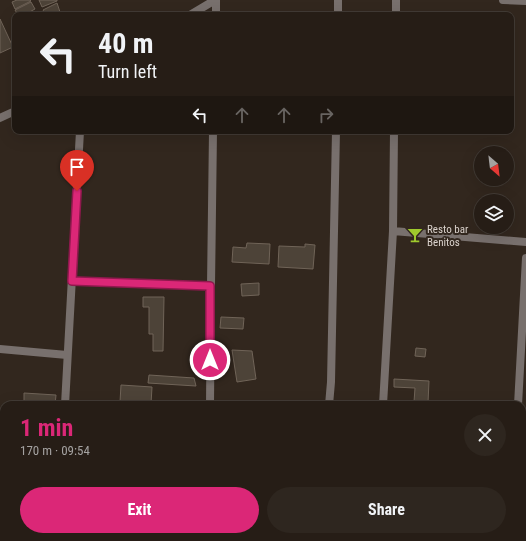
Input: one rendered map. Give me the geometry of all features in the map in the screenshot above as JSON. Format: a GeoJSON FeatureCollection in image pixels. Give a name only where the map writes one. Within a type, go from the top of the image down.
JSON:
{"type":"FeatureCollection","features":[{"type":"Feature","properties":{"kind":"street"},"geometry":{"type":"LineString","coordinates":[[195,12],[215,0],[216,12]]}},
{"type":"Feature","properties":{"kind":"street"},"geometry":{"type":"LineString","coordinates":[[338,0],[338,12]]}},
{"type":"Feature","properties":{"kind":"street"},"geometry":{"type":"LineString","coordinates":[[396,0],[396,12]]}},
{"type":"Feature","properties":{"kind":"street"},"geometry":{"type":"LineString","coordinates":[[503,0],[526,1]]}},
{"type":"Feature","properties":{"kind":"street"},"geometry":{"type":"LineString","coordinates":[[0,118],[12,112]]}},
{"type":"Feature","properties":{"kind":"street"},"geometry":{"type":"LineString","coordinates":[[65,401],[80,134]]}},
{"type":"Feature","properties":{"kind":"street"},"geometry":{"type":"LineString","coordinates":[[210,401],[210,286],[213,134]]}},
{"type":"Feature","properties":{"kind":"street"},"geometry":{"type":"LineString","coordinates":[[329,401],[336,134]]}},
{"type":"Feature","properties":{"kind":"street"},"geometry":{"type":"LineString","coordinates":[[383,401],[393,231],[394,134]]}},
{"type":"Feature","properties":{"kind":"street"},"geometry":{"type":"LineString","coordinates":[[393,231],[526,242]]}},
{"type":"Feature","properties":{"kind":"street"},"geometry":{"type":"LineString","coordinates":[[518,401],[526,258]]}},
{"type":"Feature","properties":{"kind":"street"},"geometry":{"type":"LineString","coordinates":[[72,281],[210,286]]}},
{"type":"Feature","properties":{"kind":"street"},"geometry":{"type":"LineString","coordinates":[[0,349],[68,355]]}},
{"type":"Feature","properties":{"kind":"building"},"geometry":{"type":"Polygon","coordinates":[[[17,0],[31,1],[15,9],[12,2],[17,0]]]}},
{"type":"Feature","properties":{"kind":"building"},"geometry":{"type":"Polygon","coordinates":[[[39,0],[57,0],[57,1],[42,7],[39,0]]]}},
{"type":"Feature","properties":{"kind":"building"},"geometry":{"type":"Polygon","coordinates":[[[31,2],[35,9],[30,12],[16,12],[15,10],[31,2]]]}},
{"type":"Feature","properties":{"kind":"building"},"geometry":{"type":"Polygon","coordinates":[[[57,3],[60,12],[44,12],[43,10],[57,3]]]}},
{"type":"Feature","properties":{"kind":"building"},"geometry":{"type":"Polygon","coordinates":[[[0,19],[12,47],[0,53],[0,19]]]}},
{"type":"Feature","properties":{"kind":"building"},"geometry":{"type":"Polygon","coordinates":[[[247,243],[270,244],[269,264],[232,262],[233,247],[246,248],[247,243]]]}},
{"type":"Feature","properties":{"kind":"building"},"geometry":{"type":"Polygon","coordinates":[[[305,244],[315,245],[313,269],[278,267],[279,246],[305,247],[305,244]]]}},
{"type":"Feature","properties":{"kind":"building"},"geometry":{"type":"Polygon","coordinates":[[[259,283],[259,295],[242,296],[241,284],[259,283]]]}},
{"type":"Feature","properties":{"kind":"building"},"geometry":{"type":"Polygon","coordinates":[[[143,297],[164,297],[163,351],[153,351],[153,334],[149,334],[149,307],[143,307],[143,297]]]}},
{"type":"Feature","properties":{"kind":"building"},"geometry":{"type":"Polygon","coordinates":[[[221,317],[244,318],[243,329],[220,328],[221,317]]]}},
{"type":"Feature","properties":{"kind":"building"},"geometry":{"type":"Polygon","coordinates":[[[416,348],[426,349],[425,357],[415,356],[416,348]]]}},
{"type":"Feature","properties":{"kind":"building"},"geometry":{"type":"Polygon","coordinates":[[[232,350],[252,351],[256,379],[237,382],[232,350]]]}},
{"type":"Feature","properties":{"kind":"building"},"geometry":{"type":"Polygon","coordinates":[[[149,375],[194,378],[196,386],[148,383],[149,375]]]}},
{"type":"Feature","properties":{"kind":"building"},"geometry":{"type":"Polygon","coordinates":[[[394,379],[429,381],[428,401],[414,401],[415,388],[394,387],[394,379]]]}},
{"type":"Feature","properties":{"kind":"building"},"geometry":{"type":"Polygon","coordinates":[[[121,385],[152,387],[151,401],[120,401],[121,385]]]}},
{"type":"Feature","properties":{"kind":"building"},"geometry":{"type":"Polygon","coordinates":[[[24,393],[56,395],[55,401],[24,401],[24,393]]]}},
{"type":"Feature","properties":{"kind":"place","name":"Resto bar Benitos"},"geometry":{"type":"Point","coordinates":[415,235]}},
{"type":"Feature","properties":{"kind":"route"},"geometry":{"type":"LineString","coordinates":[[77,191],[72,281],[210,286],[210,360]]}}]}
